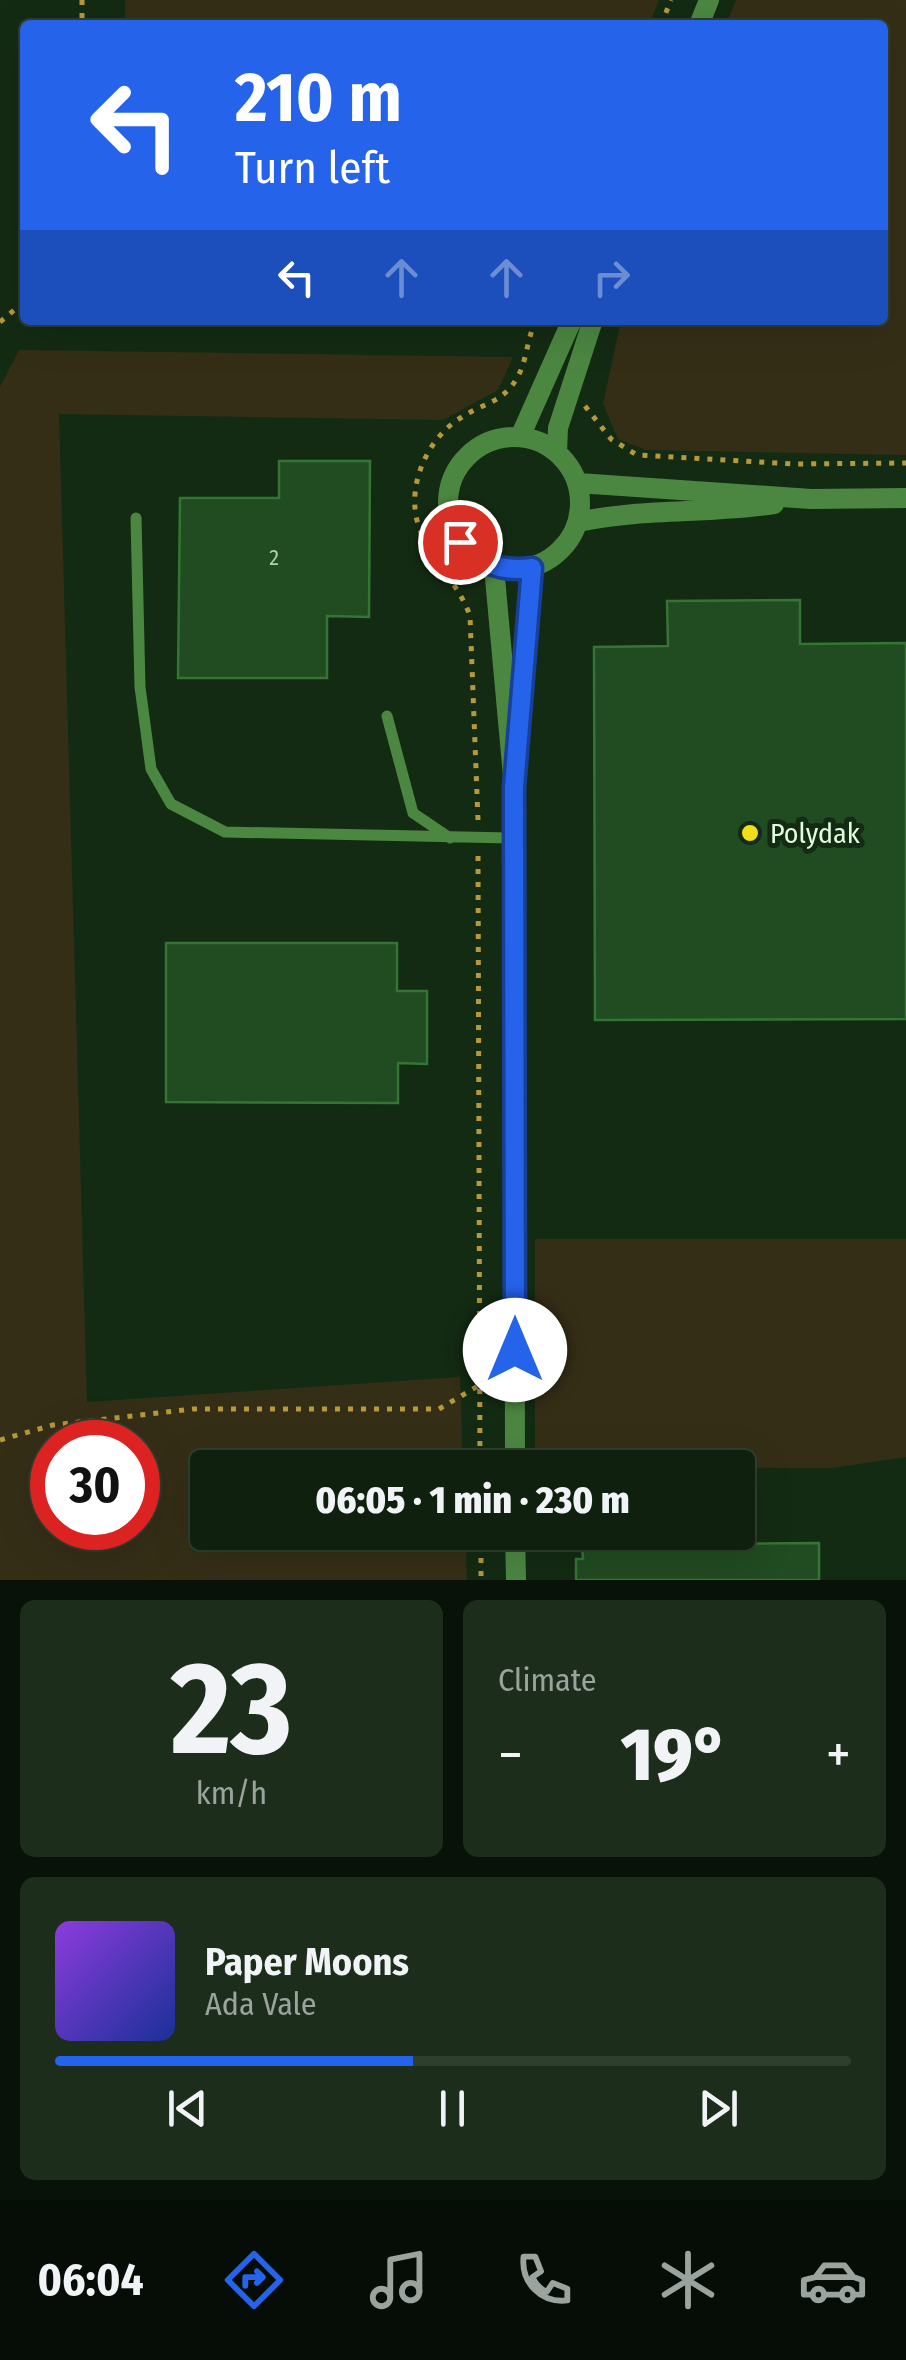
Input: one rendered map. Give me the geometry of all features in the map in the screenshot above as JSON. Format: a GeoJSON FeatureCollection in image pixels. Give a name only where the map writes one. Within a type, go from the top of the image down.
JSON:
{"type":"FeatureCollection","features":[{"type":"Feature","properties":{"kind":"street"},"geometry":{"type":"LineString","coordinates":[[520,436],[570,325]]}},
{"type":"Feature","properties":{"kind":"street"},"geometry":{"type":"LineString","coordinates":[[558,452],[520,436],[479,447],[452,480],[450,522],[475,557],[494,567],[532,568],[552,558],[568,542],[578,522],[578,483],[558,452],[558,428],[591,325]]}},
{"type":"Feature","properties":{"kind":"street"},"geometry":{"type":"LineString","coordinates":[[578,483],[811,499],[906,498]]}},
{"type":"Feature","properties":{"kind":"street"},"geometry":{"type":"LineString","coordinates":[[578,522],[608,516],[731,511],[811,499]]}},
{"type":"Feature","properties":{"kind":"street"},"geometry":{"type":"LineString","coordinates":[[494,567],[500,597],[503,704],[514,787]]}},
{"type":"Feature","properties":{"kind":"street"},"geometry":{"type":"LineString","coordinates":[[515,1450],[514,787],[532,568]]}},
{"type":"Feature","properties":{"kind":"street"},"geometry":{"type":"LineString","coordinates":[[516,1550],[516,1580]]}},
{"type":"Feature","properties":{"kind":"lane"},"geometry":{"type":"LineString","coordinates":[[136,518],[140,687],[150,768],[170,804],[225,832],[515,838]]}},
{"type":"Feature","properties":{"kind":"lane"},"geometry":{"type":"LineString","coordinates":[[387,716],[413,812],[450,838]]}},
{"type":"Feature","properties":{"kind":"path"},"geometry":{"type":"LineString","coordinates":[[0,322],[20,305]]}},
{"type":"Feature","properties":{"kind":"path"},"geometry":{"type":"LineString","coordinates":[[480,1450],[478,839],[470,616],[462,592],[425,545],[416,518],[416,488],[424,458],[443,432],[462,416],[498,401],[518,377],[534,325]]}},
{"type":"Feature","properties":{"kind":"path"},"geometry":{"type":"LineString","coordinates":[[518,377],[542,386]]}},
{"type":"Feature","properties":{"kind":"path"},"geometry":{"type":"LineString","coordinates":[[568,398],[592,408],[612,439],[638,455],[796,464],[906,463]]}},
{"type":"Feature","properties":{"kind":"path"},"geometry":{"type":"LineString","coordinates":[[0,1440],[53,1425],[193,1409],[439,1409],[479,1385]]}},
{"type":"Feature","properties":{"kind":"path"},"geometry":{"type":"LineString","coordinates":[[481,1550],[482,1580]]}},
{"type":"Feature","properties":{"kind":"shaded area"},"geometry":{"type":"Polygon","coordinates":[[[125,0],[659,0],[651,20],[125,20],[125,0]]]}},
{"type":"Feature","properties":{"kind":"shaded area"},"geometry":{"type":"Polygon","coordinates":[[[736,0],[906,0],[906,455],[646,450],[618,439],[603,404],[620,325],[888,325],[888,20],[728,20],[736,0]]]}},
{"type":"Feature","properties":{"kind":"shaded area"},"geometry":{"type":"Polygon","coordinates":[[[19,350],[513,357],[498,390],[443,420],[59,414],[87,1402],[460,1377],[462,1450],[190,1450],[190,1550],[466,1550],[467,1580],[0,1580],[0,387],[19,350]]]}},
{"type":"Feature","properties":{"kind":"shaded area"},"geometry":{"type":"Polygon","coordinates":[[[535,1239],[906,1239],[906,1457],[832,1468],[755,1468],[755,1450],[535,1450],[535,1239]]]}},
{"type":"Feature","properties":{"kind":"building"},"geometry":{"type":"Polygon","coordinates":[[[279,461],[370,461],[369,617],[327,616],[327,678],[178,678],[180,498],[279,498],[279,461]]]}},
{"type":"Feature","properties":{"kind":"building","name":"Polydak"},"geometry":{"type":"Polygon","coordinates":[[[800,600],[800,644],[906,643],[906,1019],[595,1020],[594,647],[668,646],[667,601],[800,600]]]}},
{"type":"Feature","properties":{"kind":"building"},"geometry":{"type":"Polygon","coordinates":[[[166,943],[397,943],[397,991],[427,991],[427,1064],[398,1063],[398,1103],[166,1102],[166,943]]]}},
{"type":"Feature","properties":{"kind":"building"},"geometry":{"type":"Polygon","coordinates":[[[819,1543],[819,1580],[576,1580],[576,1559],[583,1559],[582,1550],[755,1550],[755,1544],[819,1543]]]}},
{"type":"Feature","properties":{"kind":"place","name":"Polydak"},"geometry":{"type":"Point","coordinates":[750,833]}},
{"type":"Feature","properties":{"kind":"route"},"geometry":{"type":"LineString","coordinates":[[460,542],[475,557],[494,567],[532,568],[526,597],[526,653],[514,787],[515,1350]]}}]}
